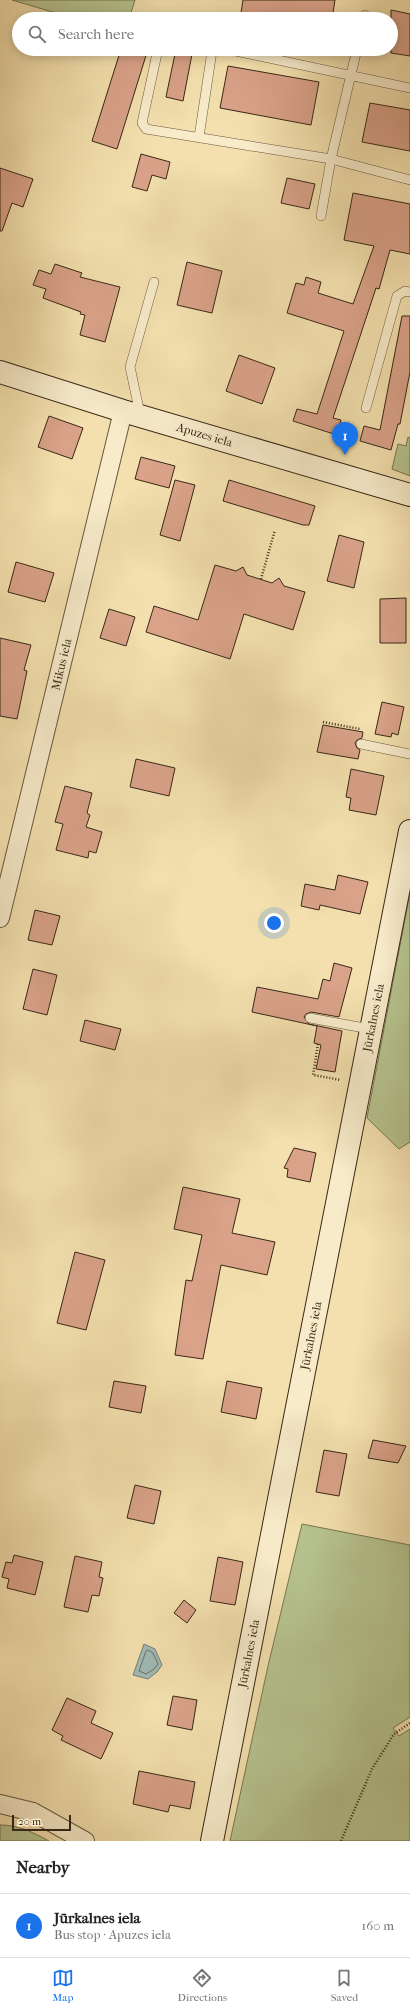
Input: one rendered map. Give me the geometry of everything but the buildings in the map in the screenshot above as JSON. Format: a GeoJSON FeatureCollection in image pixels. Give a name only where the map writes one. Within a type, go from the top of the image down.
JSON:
{"type":"FeatureCollection","features":[{"type":"Feature","properties":{"kind":"street","name":"Apuzes iela"},"geometry":{"type":"LineString","coordinates":[[0,372],[132,414],[410,495]]}},
{"type":"Feature","properties":{"kind":"street","name":"Mikus iela"},"geometry":{"type":"LineString","coordinates":[[0,918],[132,414]]}},
{"type":"Feature","properties":{"kind":"street","name":"Jūrkalnes iela"},"geometry":{"type":"LineString","coordinates":[[212,1841],[410,831]]}},
{"type":"Feature","properties":{"kind":"street"},"geometry":{"type":"LineString","coordinates":[[0,1804],[33,1812],[85,1841]]}},
{"type":"Feature","properties":{"kind":"lane"},"geometry":{"type":"LineString","coordinates":[[156,56],[142,123],[146,129],[331,159],[410,180]]}},
{"type":"Feature","properties":{"kind":"lane"},"geometry":{"type":"LineString","coordinates":[[199,137],[211,56]]}},
{"type":"Feature","properties":{"kind":"lane"},"geometry":{"type":"LineString","coordinates":[[261,56],[351,74],[410,88]]}},
{"type":"Feature","properties":{"kind":"lane"},"geometry":{"type":"LineString","coordinates":[[321,216],[331,159],[355,56]]}},
{"type":"Feature","properties":{"kind":"lane"},"geometry":{"type":"LineString","coordinates":[[132,414],[130,367],[154,282]]}},
{"type":"Feature","properties":{"kind":"lane"},"geometry":{"type":"LineString","coordinates":[[366,408],[397,296],[406,291],[410,292]]}},
{"type":"Feature","properties":{"kind":"lane"},"geometry":{"type":"LineString","coordinates":[[361,744],[410,754]]}},
{"type":"Feature","properties":{"kind":"lane"},"geometry":{"type":"LineString","coordinates":[[310,1018],[370,1030]]}},
{"type":"Feature","properties":{"kind":"path"},"geometry":{"type":"LineString","coordinates":[[261,579],[275,530]]}},
{"type":"Feature","properties":{"kind":"path"},"geometry":{"type":"LineString","coordinates":[[318,1044],[313,1075],[360,1084]]}},
{"type":"Feature","properties":{"kind":"path"},"geometry":{"type":"LineString","coordinates":[[341,1841],[372,1769],[394,1734],[410,1723]]}},
{"type":"Feature","properties":{"kind":"green space"},"geometry":{"type":"Polygon","coordinates":[[[12,0],[135,0],[131,12],[52,12],[12,0]]]}},
{"type":"Feature","properties":{"kind":"green space"},"geometry":{"type":"Polygon","coordinates":[[[408,437],[410,438],[410,476],[392,469],[398,444],[406,446],[408,437]]]}},
{"type":"Feature","properties":{"kind":"green space"},"geometry":{"type":"Polygon","coordinates":[[[410,893],[410,1142],[399,1149],[367,1118],[410,893]]]}},
{"type":"Feature","properties":{"kind":"green space"},"geometry":{"type":"Polygon","coordinates":[[[302,1524],[410,1545],[410,1717],[393,1728],[399,1736],[410,1729],[410,1841],[230,1841],[268,1666],[302,1524]]]}},
{"type":"Feature","properties":{"kind":"green space"},"geometry":{"type":"Polygon","coordinates":[[[0,1825],[19,1828],[49,1841],[0,1841],[0,1825]]]}},
{"type":"Feature","properties":{"kind":"water"},"geometry":{"type":"Polygon","coordinates":[[[144,1644],[155,1649],[162,1665],[157,1672],[148,1679],[133,1675],[144,1644]]]}},
{"type":"Feature","properties":{"kind":"place","name":"Jūrkalnes iela"},"geometry":{"type":"Point","coordinates":[345,455]}}]}
